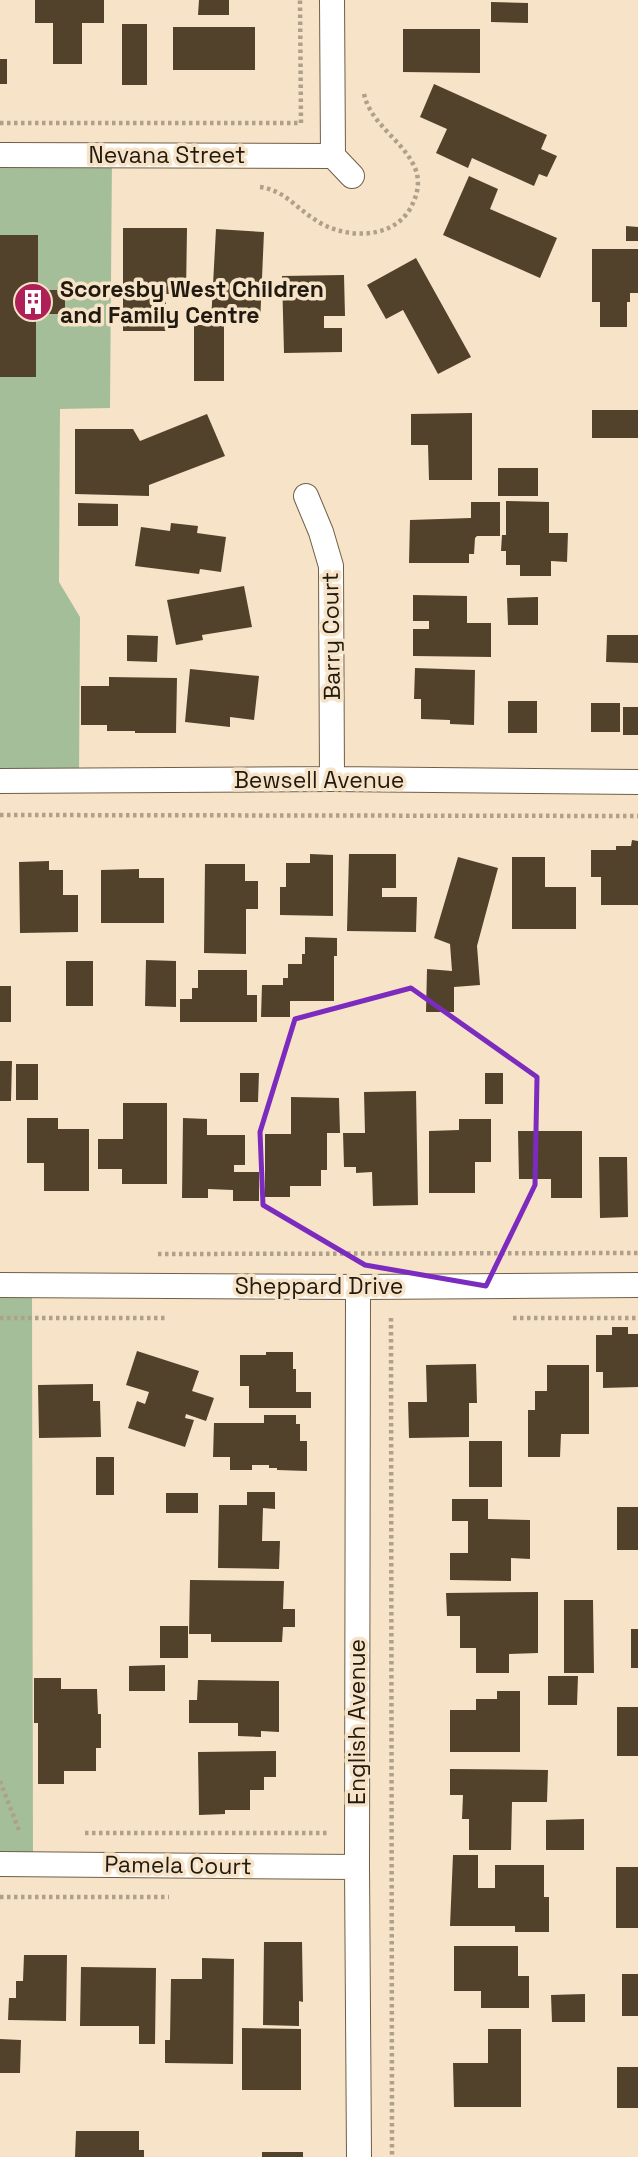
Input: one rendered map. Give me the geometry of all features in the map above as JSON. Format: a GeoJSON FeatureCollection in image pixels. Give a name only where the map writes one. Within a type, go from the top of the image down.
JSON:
{"type":"FeatureCollection","features":[{"type":"Feature","properties":{"kind":"street"},"geometry":{"type":"LineString","coordinates":[[332,0],[333,156],[352,176]]}},
{"type":"Feature","properties":{"kind":"street","name":"Nevana Street"},"geometry":{"type":"LineString","coordinates":[[0,155],[333,156]]}},
{"type":"Feature","properties":{"kind":"street","name":"Barry Court"},"geometry":{"type":"LineString","coordinates":[[306,496],[331,566],[332,779]]}},
{"type":"Feature","properties":{"kind":"street","name":"Bewsell Avenue"},"geometry":{"type":"LineString","coordinates":[[0,781],[332,779],[638,782]]}},
{"type":"Feature","properties":{"kind":"street","name":"Sheppard Drive"},"geometry":{"type":"LineString","coordinates":[[0,1285],[638,1285]]}},
{"type":"Feature","properties":{"kind":"street","name":"English Avenue"},"geometry":{"type":"LineString","coordinates":[[358,1287],[359,2157]]}},
{"type":"Feature","properties":{"kind":"street","name":"Pamela Court"},"geometry":{"type":"LineString","coordinates":[[0,1864],[357,1867]]}},
{"type":"Feature","properties":{"kind":"path"},"geometry":{"type":"LineString","coordinates":[[0,123],[301,123],[300,0]]}},
{"type":"Feature","properties":{"kind":"path"},"geometry":{"type":"LineString","coordinates":[[0,814],[638,816]]}},
{"type":"Feature","properties":{"kind":"path"},"geometry":{"type":"LineString","coordinates":[[149,1254],[638,1253]]}},
{"type":"Feature","properties":{"kind":"path"},"geometry":{"type":"LineString","coordinates":[[391,1318],[392,2157]]}},
{"type":"Feature","properties":{"kind":"path"},"geometry":{"type":"LineString","coordinates":[[0,1781],[20,1833],[10,1833]]}},
{"type":"Feature","properties":{"kind":"path"},"geometry":{"type":"LineString","coordinates":[[76,1833],[327,1833]]}},
{"type":"Feature","properties":{"kind":"path"},"geometry":{"type":"LineString","coordinates":[[0,1897],[177,1897]]}},
{"type":"Feature","properties":{"kind":"highlighted area"},"geometry":{"type":"Polygon","coordinates":[[[411,988],[537,1077],[535,1185],[486,1286],[365,1265],[263,1205],[260,1132],[295,1019],[411,988]]]}},
{"type":"Feature","properties":{"kind":"green space"},"geometry":{"type":"Polygon","coordinates":[[[0,155],[112,155],[110,408],[60,409],[59,582],[80,617],[79,781],[0,781],[0,155]]]}},
{"type":"Feature","properties":{"kind":"green space"},"geometry":{"type":"Polygon","coordinates":[[[0,1285],[32,1285],[33,1864],[0,1864],[0,1285]]]}},
{"type":"Feature","properties":{"kind":"building"},"geometry":{"type":"Polygon","coordinates":[[[35,0],[104,0],[104,23],[82,23],[82,64],[53,64],[53,23],[35,23],[35,0]]]}},
{"type":"Feature","properties":{"kind":"building"},"geometry":{"type":"Polygon","coordinates":[[[199,0],[229,0],[229,15],[198,15],[199,0]]]}},
{"type":"Feature","properties":{"kind":"building"},"geometry":{"type":"Polygon","coordinates":[[[491,2],[528,3],[528,23],[491,22],[491,2]]]}},
{"type":"Feature","properties":{"kind":"building"},"geometry":{"type":"Polygon","coordinates":[[[122,24],[147,24],[147,85],[122,85],[122,24]]]}},
{"type":"Feature","properties":{"kind":"building"},"geometry":{"type":"Polygon","coordinates":[[[173,27],[255,27],[255,70],[173,70],[173,27]]]}},
{"type":"Feature","properties":{"kind":"building"},"geometry":{"type":"Polygon","coordinates":[[[403,29],[480,29],[480,73],[403,72],[403,29]]]}},
{"type":"Feature","properties":{"kind":"building"},"geometry":{"type":"Polygon","coordinates":[[[0,59],[7,59],[7,84],[0,84],[0,59]]]}},
{"type":"Feature","properties":{"kind":"building"},"geometry":{"type":"Polygon","coordinates":[[[434,84],[547,135],[541,149],[557,156],[547,177],[539,174],[534,186],[472,158],[468,168],[436,153],[447,129],[420,117],[434,84]]]}},
{"type":"Feature","properties":{"kind":"building"},"geometry":{"type":"Polygon","coordinates":[[[469,176],[498,189],[490,209],[557,238],[540,278],[443,235],[469,176]]]}},
{"type":"Feature","properties":{"kind":"building"},"geometry":{"type":"Polygon","coordinates":[[[626,226],[638,227],[638,241],[626,241],[626,226]]]}},
{"type":"Feature","properties":{"kind":"building"},"geometry":{"type":"Polygon","coordinates":[[[123,228],[187,228],[186,294],[166,294],[166,331],[123,331],[123,228]]]}},
{"type":"Feature","properties":{"kind":"building"},"geometry":{"type":"Polygon","coordinates":[[[216,229],[264,232],[260,324],[211,322],[216,229]]]}},
{"type":"Feature","properties":{"kind":"building","name":"Scoresby West Children and Family Centre"},"geometry":{"type":"Polygon","coordinates":[[[0,235],[38,235],[38,290],[65,290],[65,314],[36,314],[36,377],[0,377],[0,235]]]}},
{"type":"Feature","properties":{"kind":"building"},"geometry":{"type":"Polygon","coordinates":[[[592,249],[638,249],[638,293],[630,293],[630,302],[627,302],[627,327],[600,327],[600,302],[592,302],[592,249]]]}},
{"type":"Feature","properties":{"kind":"building"},"geometry":{"type":"Polygon","coordinates":[[[416,258],[471,357],[438,374],[403,310],[386,319],[367,285],[416,258]]]}},
{"type":"Feature","properties":{"kind":"building"},"geometry":{"type":"Polygon","coordinates":[[[344,275],[345,316],[324,316],[324,328],[342,328],[342,352],[284,353],[282,276],[344,275]]]}},
{"type":"Feature","properties":{"kind":"building"},"geometry":{"type":"Polygon","coordinates":[[[194,325],[224,325],[224,381],[194,381],[194,325]]]}},
{"type":"Feature","properties":{"kind":"building"},"geometry":{"type":"Polygon","coordinates":[[[592,410],[638,410],[638,438],[592,438],[592,410]]]}},
{"type":"Feature","properties":{"kind":"building"},"geometry":{"type":"Polygon","coordinates":[[[472,413],[472,480],[429,480],[428,445],[411,445],[411,414],[472,413]]]}},
{"type":"Feature","properties":{"kind":"building"},"geometry":{"type":"Polygon","coordinates":[[[207,414],[225,456],[149,485],[149,496],[75,494],[75,429],[133,429],[140,441],[207,414]]]}},
{"type":"Feature","properties":{"kind":"building"},"geometry":{"type":"Polygon","coordinates":[[[498,468],[538,468],[538,496],[498,496],[498,468]]]}},
{"type":"Feature","properties":{"kind":"building"},"geometry":{"type":"Polygon","coordinates":[[[506,501],[549,502],[549,533],[568,533],[567,562],[551,561],[551,576],[520,576],[520,565],[506,565],[506,551],[501,551],[502,535],[506,535],[506,501]]]}},
{"type":"Feature","properties":{"kind":"building"},"geometry":{"type":"Polygon","coordinates":[[[471,502],[500,502],[500,536],[477,536],[474,554],[469,554],[469,563],[409,563],[410,520],[471,518],[471,502]]]}},
{"type":"Feature","properties":{"kind":"building"},"geometry":{"type":"Polygon","coordinates":[[[78,503],[118,504],[118,526],[78,526],[78,503]]]}},
{"type":"Feature","properties":{"kind":"building"},"geometry":{"type":"Polygon","coordinates":[[[171,523],[198,526],[197,533],[226,537],[221,572],[200,569],[199,574],[135,566],[141,527],[170,531],[171,523]]]}},
{"type":"Feature","properties":{"kind":"building"},"geometry":{"type":"Polygon","coordinates":[[[244,586],[252,627],[202,635],[203,640],[176,645],[167,600],[244,586]]]}},
{"type":"Feature","properties":{"kind":"building"},"geometry":{"type":"Polygon","coordinates":[[[413,595],[467,596],[467,623],[491,623],[491,657],[413,656],[413,629],[429,629],[429,621],[413,621],[413,595]]]}},
{"type":"Feature","properties":{"kind":"building"},"geometry":{"type":"Polygon","coordinates":[[[538,597],[538,625],[508,625],[507,598],[538,597]]]}},
{"type":"Feature","properties":{"kind":"building"},"geometry":{"type":"Polygon","coordinates":[[[127,635],[158,636],[157,662],[127,661],[127,635]]]}},
{"type":"Feature","properties":{"kind":"building"},"geometry":{"type":"Polygon","coordinates":[[[607,635],[638,635],[638,663],[606,662],[607,635]]]}},
{"type":"Feature","properties":{"kind":"building"},"geometry":{"type":"Polygon","coordinates":[[[415,668],[475,670],[474,725],[450,724],[450,720],[421,719],[421,699],[414,699],[415,668]]]}},
{"type":"Feature","properties":{"kind":"building"},"geometry":{"type":"Polygon","coordinates":[[[190,669],[259,676],[254,720],[230,717],[230,727],[185,722],[190,669]]]}},
{"type":"Feature","properties":{"kind":"building"},"geometry":{"type":"Polygon","coordinates":[[[109,677],[177,678],[176,733],[107,731],[107,725],[81,725],[81,686],[109,686],[109,677]]]}},
{"type":"Feature","properties":{"kind":"building"},"geometry":{"type":"Polygon","coordinates":[[[508,701],[537,701],[537,733],[508,733],[508,701]]]}},
{"type":"Feature","properties":{"kind":"building"},"geometry":{"type":"Polygon","coordinates":[[[591,703],[620,703],[620,732],[591,732],[591,703]]]}},
{"type":"Feature","properties":{"kind":"building"},"geometry":{"type":"Polygon","coordinates":[[[623,707],[638,707],[638,735],[623,735],[623,707]]]}},
{"type":"Feature","properties":{"kind":"building"},"geometry":{"type":"Polygon","coordinates":[[[632,840],[638,841],[638,905],[601,905],[601,877],[591,877],[591,850],[616,850],[616,846],[631,846],[632,840]]]}},
{"type":"Feature","properties":{"kind":"building"},"geometry":{"type":"Polygon","coordinates":[[[310,854],[333,855],[333,916],[280,915],[280,887],[286,887],[286,863],[310,863],[310,854]]]}},
{"type":"Feature","properties":{"kind":"building"},"geometry":{"type":"Polygon","coordinates":[[[349,854],[396,854],[396,888],[382,888],[382,897],[417,897],[416,932],[347,931],[349,854]]]}},
{"type":"Feature","properties":{"kind":"building"},"geometry":{"type":"Polygon","coordinates":[[[458,857],[498,868],[477,946],[480,985],[454,987],[454,1012],[426,1012],[427,969],[452,971],[450,944],[434,938],[458,857]]]}},
{"type":"Feature","properties":{"kind":"building"},"geometry":{"type":"Polygon","coordinates":[[[512,857],[545,857],[545,887],[576,887],[576,929],[512,929],[512,857]]]}},
{"type":"Feature","properties":{"kind":"building"},"geometry":{"type":"Polygon","coordinates":[[[49,861],[49,870],[63,870],[63,895],[78,895],[78,932],[20,933],[19,862],[49,861]]]}},
{"type":"Feature","properties":{"kind":"building"},"geometry":{"type":"Polygon","coordinates":[[[205,864],[245,864],[245,881],[258,881],[258,909],[246,909],[246,954],[204,953],[205,864]]]}},
{"type":"Feature","properties":{"kind":"building"},"geometry":{"type":"Polygon","coordinates":[[[139,869],[139,878],[164,878],[164,923],[101,923],[101,870],[139,869]]]}},
{"type":"Feature","properties":{"kind":"building"},"geometry":{"type":"Polygon","coordinates":[[[305,937],[337,938],[337,956],[334,956],[334,1001],[290,1001],[290,1017],[261,1017],[262,985],[283,985],[283,978],[288,978],[288,964],[302,964],[305,937]]]}},
{"type":"Feature","properties":{"kind":"building"},"geometry":{"type":"Polygon","coordinates":[[[146,960],[176,961],[176,1007],[145,1006],[146,960]]]}},
{"type":"Feature","properties":{"kind":"building"},"geometry":{"type":"Polygon","coordinates":[[[66,961],[93,961],[93,1006],[66,1006],[66,961]]]}},
{"type":"Feature","properties":{"kind":"building"},"geometry":{"type":"Polygon","coordinates":[[[198,970],[247,970],[247,995],[257,995],[257,1022],[180,1022],[180,999],[192,999],[192,988],[198,988],[198,970]]]}},
{"type":"Feature","properties":{"kind":"building"},"geometry":{"type":"Polygon","coordinates":[[[0,986],[11,986],[11,1022],[0,1022],[0,986]]]}},
{"type":"Feature","properties":{"kind":"building"},"geometry":{"type":"Polygon","coordinates":[[[0,1061],[12,1061],[11,1101],[0,1101],[0,1061]]]}},
{"type":"Feature","properties":{"kind":"building"},"geometry":{"type":"Polygon","coordinates":[[[16,1064],[38,1064],[38,1100],[16,1100],[16,1064]]]}},
{"type":"Feature","properties":{"kind":"building"},"geometry":{"type":"Polygon","coordinates":[[[240,1073],[259,1073],[258,1102],[240,1102],[240,1073]]]}},
{"type":"Feature","properties":{"kind":"building"},"geometry":{"type":"Polygon","coordinates":[[[485,1073],[503,1073],[503,1104],[485,1104],[485,1073]]]}},
{"type":"Feature","properties":{"kind":"building"},"geometry":{"type":"Polygon","coordinates":[[[416,1091],[418,1205],[373,1206],[372,1172],[356,1173],[356,1167],[344,1167],[343,1133],[365,1133],[364,1092],[416,1091]]]}},
{"type":"Feature","properties":{"kind":"building"},"geometry":{"type":"Polygon","coordinates":[[[291,1097],[339,1098],[340,1133],[327,1133],[327,1170],[321,1170],[321,1186],[290,1186],[290,1197],[265,1197],[265,1134],[291,1134],[291,1097]]]}},
{"type":"Feature","properties":{"kind":"building"},"geometry":{"type":"Polygon","coordinates":[[[123,1103],[167,1103],[167,1184],[122,1184],[122,1169],[98,1169],[98,1139],[123,1139],[123,1103]]]}},
{"type":"Feature","properties":{"kind":"building"},"geometry":{"type":"Polygon","coordinates":[[[27,1118],[58,1118],[58,1129],[89,1129],[89,1191],[44,1191],[44,1163],[27,1163],[27,1118]]]}},
{"type":"Feature","properties":{"kind":"building"},"geometry":{"type":"Polygon","coordinates":[[[183,1118],[207,1119],[207,1135],[245,1135],[245,1165],[234,1165],[234,1172],[259,1172],[259,1201],[233,1201],[233,1190],[208,1189],[208,1198],[182,1198],[183,1118]]]}},
{"type":"Feature","properties":{"kind":"building"},"geometry":{"type":"Polygon","coordinates":[[[459,1119],[491,1119],[491,1162],[475,1162],[475,1193],[429,1193],[429,1131],[459,1130],[459,1119]]]}},
{"type":"Feature","properties":{"kind":"building"},"geometry":{"type":"Polygon","coordinates":[[[518,1131],[582,1131],[582,1198],[551,1198],[551,1179],[519,1179],[518,1131]]]}},
{"type":"Feature","properties":{"kind":"building"},"geometry":{"type":"Polygon","coordinates":[[[599,1157],[627,1157],[628,1217],[600,1218],[599,1157]]]}},
{"type":"Feature","properties":{"kind":"building"},"geometry":{"type":"Polygon","coordinates":[[[612,1327],[628,1327],[628,1334],[638,1334],[638,1387],[603,1388],[603,1372],[596,1372],[596,1335],[612,1335],[612,1327]]]}},
{"type":"Feature","properties":{"kind":"building"},"geometry":{"type":"Polygon","coordinates":[[[137,1351],[199,1371],[192,1391],[214,1398],[206,1421],[186,1414],[185,1418],[194,1420],[185,1447],[128,1428],[137,1401],[145,1404],[149,1392],[126,1385],[137,1351]]]}},
{"type":"Feature","properties":{"kind":"building"},"geometry":{"type":"Polygon","coordinates":[[[266,1352],[293,1352],[296,1392],[311,1392],[311,1408],[249,1408],[249,1386],[240,1386],[240,1355],[266,1355],[266,1352]]]}},
{"type":"Feature","properties":{"kind":"building"},"geometry":{"type":"Polygon","coordinates":[[[476,1364],[477,1403],[469,1403],[469,1437],[409,1438],[408,1402],[427,1402],[426,1365],[476,1364]]]}},
{"type":"Feature","properties":{"kind":"building"},"geometry":{"type":"Polygon","coordinates":[[[547,1365],[589,1365],[589,1434],[561,1434],[560,1457],[528,1457],[528,1410],[535,1410],[535,1391],[547,1391],[547,1365]]]}},
{"type":"Feature","properties":{"kind":"building"},"geometry":{"type":"Polygon","coordinates":[[[93,1384],[93,1401],[100,1401],[101,1437],[39,1438],[38,1385],[93,1384]]]}},
{"type":"Feature","properties":{"kind":"building"},"geometry":{"type":"Polygon","coordinates":[[[264,1415],[296,1415],[296,1424],[300,1424],[300,1441],[307,1441],[307,1471],[277,1470],[269,1468],[269,1465],[252,1465],[252,1470],[230,1470],[230,1457],[213,1457],[214,1423],[264,1423],[264,1415]]]}},
{"type":"Feature","properties":{"kind":"building"},"geometry":{"type":"Polygon","coordinates":[[[469,1441],[502,1441],[502,1487],[469,1487],[469,1441]]]}},
{"type":"Feature","properties":{"kind":"building"},"geometry":{"type":"Polygon","coordinates":[[[96,1457],[114,1457],[114,1495],[96,1495],[96,1457]]]}},
{"type":"Feature","properties":{"kind":"building"},"geometry":{"type":"Polygon","coordinates":[[[247,1492],[275,1492],[275,1509],[263,1508],[262,1541],[280,1541],[279,1569],[218,1568],[219,1505],[247,1505],[247,1492]]]}},
{"type":"Feature","properties":{"kind":"building"},"geometry":{"type":"Polygon","coordinates":[[[166,1493],[198,1493],[198,1513],[166,1513],[166,1493]]]}},
{"type":"Feature","properties":{"kind":"building"},"geometry":{"type":"Polygon","coordinates":[[[452,1499],[488,1499],[488,1519],[530,1520],[530,1559],[511,1558],[511,1581],[450,1580],[450,1553],[468,1553],[468,1521],[452,1521],[452,1499]]]}},
{"type":"Feature","properties":{"kind":"building"},"geometry":{"type":"Polygon","coordinates":[[[617,1507],[638,1507],[638,1550],[617,1550],[617,1507]]]}},
{"type":"Feature","properties":{"kind":"building"},"geometry":{"type":"Polygon","coordinates":[[[190,1580],[284,1581],[283,1609],[295,1609],[295,1627],[283,1627],[282,1642],[211,1642],[211,1634],[189,1634],[190,1580]]]}},
{"type":"Feature","properties":{"kind":"building"},"geometry":{"type":"Polygon","coordinates":[[[538,1592],[538,1653],[509,1654],[509,1673],[476,1673],[476,1648],[460,1648],[460,1616],[447,1616],[446,1593],[538,1592]]]}},
{"type":"Feature","properties":{"kind":"building"},"geometry":{"type":"Polygon","coordinates":[[[564,1600],[593,1600],[594,1673],[564,1673],[564,1600]]]}},
{"type":"Feature","properties":{"kind":"building"},"geometry":{"type":"Polygon","coordinates":[[[160,1626],[188,1626],[188,1658],[160,1658],[160,1626]]]}},
{"type":"Feature","properties":{"kind":"building"},"geometry":{"type":"Polygon","coordinates":[[[631,1629],[638,1629],[638,1668],[631,1668],[631,1629]]]}},
{"type":"Feature","properties":{"kind":"building"},"geometry":{"type":"Polygon","coordinates":[[[165,1665],[165,1691],[129,1691],[129,1666],[165,1665]]]}},
{"type":"Feature","properties":{"kind":"building"},"geometry":{"type":"Polygon","coordinates":[[[548,1676],[578,1676],[577,1705],[548,1705],[548,1676]]]}},
{"type":"Feature","properties":{"kind":"building"},"geometry":{"type":"Polygon","coordinates":[[[34,1678],[61,1678],[61,1689],[97,1689],[98,1714],[101,1714],[101,1748],[96,1748],[96,1771],[64,1771],[64,1784],[38,1784],[38,1723],[34,1723],[34,1678]]]}},
{"type":"Feature","properties":{"kind":"building"},"geometry":{"type":"Polygon","coordinates":[[[198,1680],[279,1681],[279,1732],[261,1731],[261,1737],[238,1736],[238,1723],[189,1723],[189,1700],[197,1700],[198,1680]]]}},
{"type":"Feature","properties":{"kind":"building"},"geometry":{"type":"Polygon","coordinates":[[[497,1691],[520,1691],[520,1752],[450,1752],[450,1710],[476,1710],[476,1699],[497,1699],[497,1691]]]}},
{"type":"Feature","properties":{"kind":"building"},"geometry":{"type":"Polygon","coordinates":[[[617,1707],[638,1707],[638,1756],[617,1756],[617,1707]]]}},
{"type":"Feature","properties":{"kind":"building"},"geometry":{"type":"Polygon","coordinates":[[[276,1751],[276,1777],[264,1777],[264,1790],[250,1790],[250,1810],[225,1810],[225,1814],[199,1815],[198,1752],[276,1751]]]}},
{"type":"Feature","properties":{"kind":"building"},"geometry":{"type":"Polygon","coordinates":[[[450,1769],[548,1770],[547,1802],[512,1802],[511,1850],[469,1850],[469,1819],[462,1819],[463,1795],[450,1795],[450,1769]]]}},
{"type":"Feature","properties":{"kind":"building"},"geometry":{"type":"Polygon","coordinates":[[[584,1819],[584,1850],[546,1850],[546,1820],[584,1819]]]}},
{"type":"Feature","properties":{"kind":"building"},"geometry":{"type":"Polygon","coordinates":[[[453,1855],[478,1855],[478,1888],[495,1888],[495,1865],[544,1865],[544,1897],[549,1897],[549,1932],[515,1932],[515,1926],[450,1926],[453,1855]]]}},
{"type":"Feature","properties":{"kind":"building"},"geometry":{"type":"Polygon","coordinates":[[[616,1867],[638,1867],[638,1928],[616,1928],[616,1867]]]}},
{"type":"Feature","properties":{"kind":"building"},"geometry":{"type":"Polygon","coordinates":[[[264,1942],[302,1942],[303,2002],[299,2001],[299,2026],[263,2025],[264,1942]]]}},
{"type":"Feature","properties":{"kind":"building"},"geometry":{"type":"Polygon","coordinates":[[[454,1946],[518,1946],[518,1976],[529,1976],[529,2008],[481,2008],[481,1991],[454,1991],[454,1946]]]}},
{"type":"Feature","properties":{"kind":"building"},"geometry":{"type":"Polygon","coordinates":[[[24,1955],[67,1955],[66,2021],[8,2020],[9,1998],[16,1998],[16,1981],[23,1981],[24,1955]]]}},
{"type":"Feature","properties":{"kind":"building"},"geometry":{"type":"Polygon","coordinates":[[[202,1958],[234,1959],[233,2064],[165,2063],[165,2040],[170,2040],[171,1979],[202,1979],[202,1958]]]}},
{"type":"Feature","properties":{"kind":"building"},"geometry":{"type":"Polygon","coordinates":[[[81,1967],[156,1968],[155,2044],[139,2044],[139,2026],[80,2026],[81,1967]]]}},
{"type":"Feature","properties":{"kind":"building"},"geometry":{"type":"Polygon","coordinates":[[[622,1974],[638,1974],[638,2016],[622,2016],[622,1974]]]}},
{"type":"Feature","properties":{"kind":"building"},"geometry":{"type":"Polygon","coordinates":[[[585,1994],[585,2022],[552,2022],[551,1995],[585,1994]]]}},
{"type":"Feature","properties":{"kind":"building"},"geometry":{"type":"Polygon","coordinates":[[[242,2028],[301,2029],[301,2090],[242,2090],[242,2028]]]}},
{"type":"Feature","properties":{"kind":"building"},"geometry":{"type":"Polygon","coordinates":[[[488,2029],[521,2029],[521,2107],[454,2107],[453,2063],[488,2063],[488,2029]]]}},
{"type":"Feature","properties":{"kind":"building"},"geometry":{"type":"Polygon","coordinates":[[[0,2039],[21,2040],[20,2073],[0,2073],[0,2039]]]}},
{"type":"Feature","properties":{"kind":"building"},"geometry":{"type":"Polygon","coordinates":[[[617,2067],[638,2067],[638,2108],[617,2108],[617,2067]]]}},
{"type":"Feature","properties":{"kind":"building"},"geometry":{"type":"Polygon","coordinates":[[[76,2131],[139,2131],[139,2150],[144,2150],[144,2157],[75,2157],[76,2131]]]}},
{"type":"Feature","properties":{"kind":"building"},"geometry":{"type":"Polygon","coordinates":[[[262,2152],[303,2152],[303,2157],[262,2157],[262,2152]]]}},
{"type":"Feature","properties":{"kind":"place","name":"Scoresby West Children and Family Centre"},"geometry":{"type":"Point","coordinates":[33,302]}}]}
